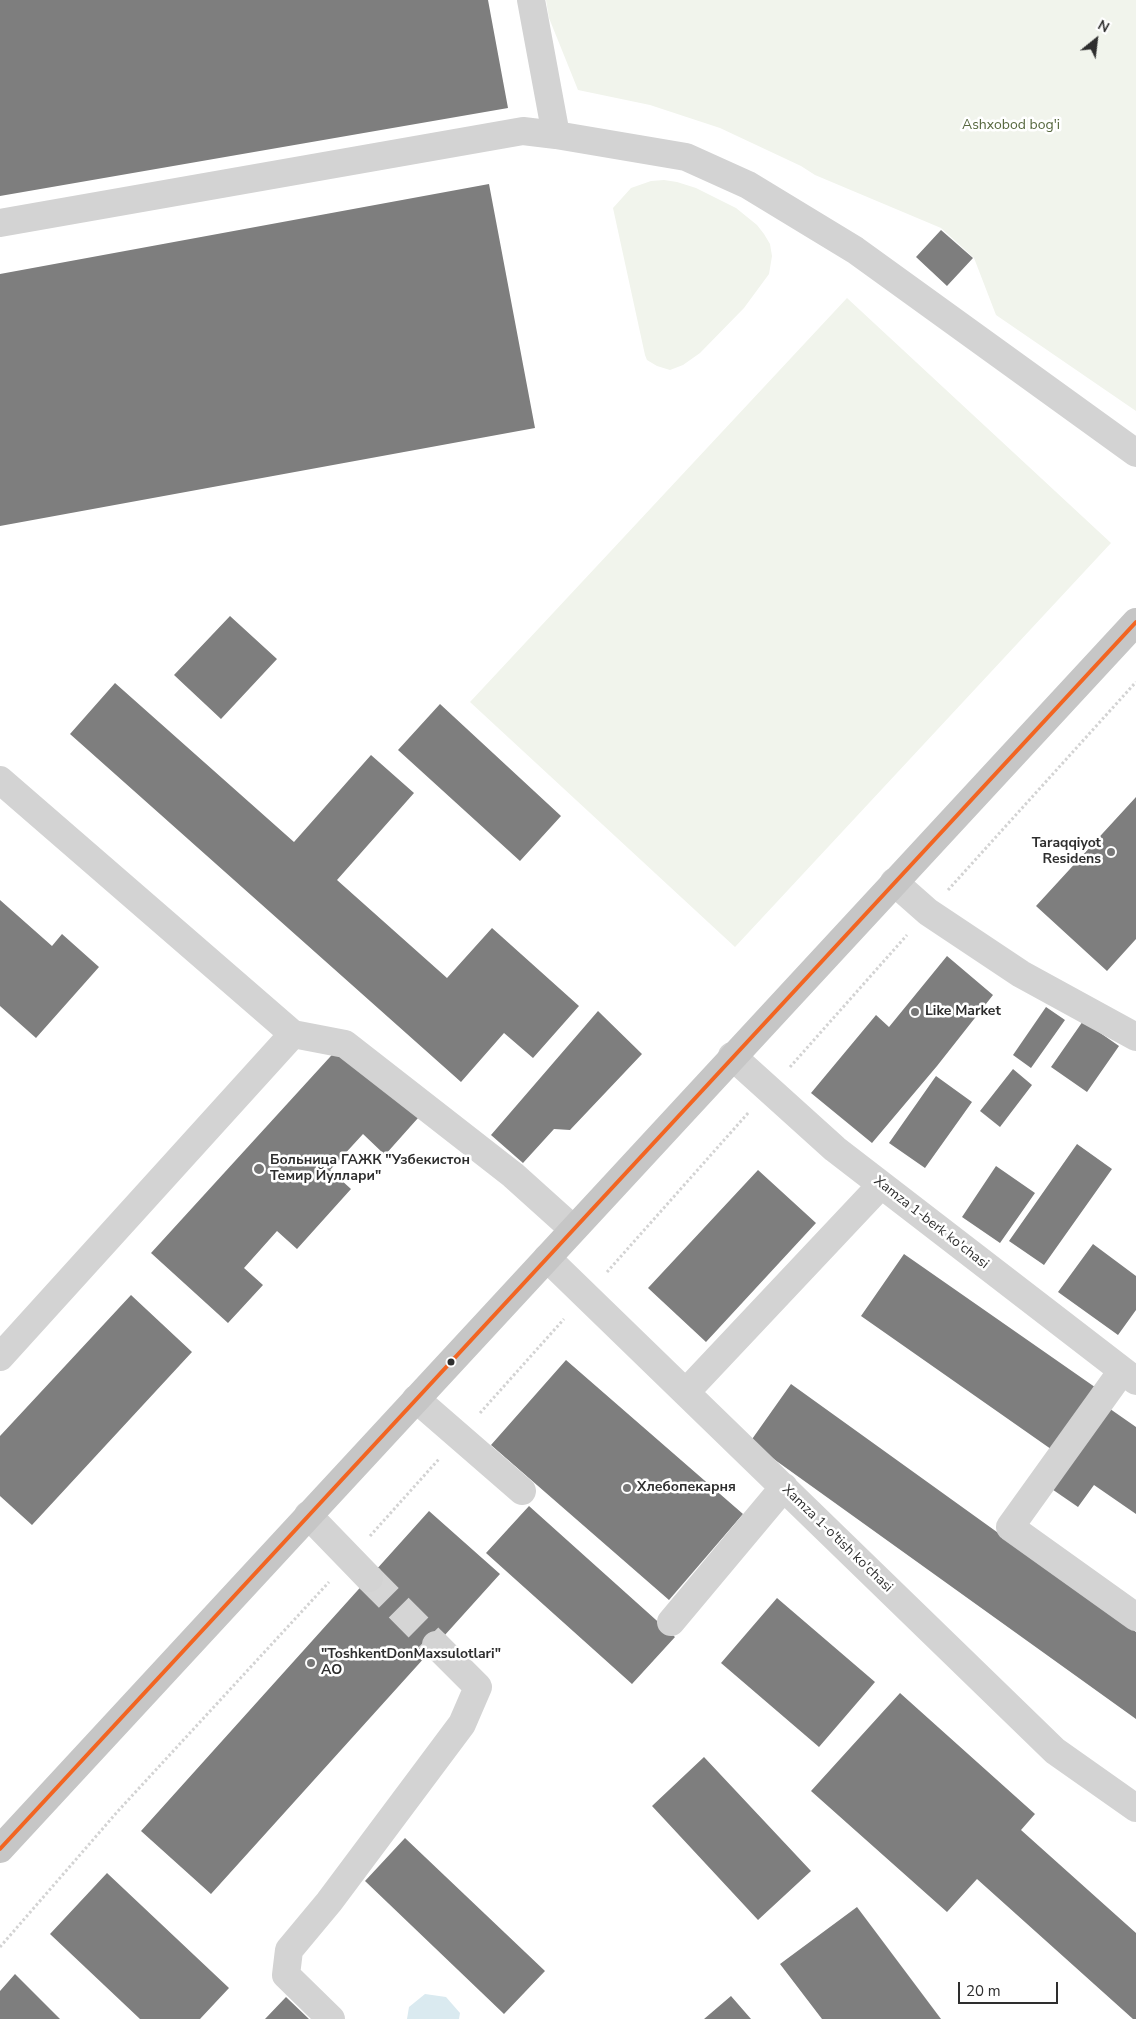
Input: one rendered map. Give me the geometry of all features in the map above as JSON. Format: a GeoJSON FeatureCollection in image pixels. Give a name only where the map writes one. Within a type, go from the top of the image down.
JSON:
{"type":"FeatureCollection","features":[{"type":"Feature","properties":{"kind":"main road"},"geometry":{"type":"LineString","coordinates":[[0,1849],[732,1056],[1136,622]]}},
{"type":"Feature","properties":{"kind":"lane"},"geometry":{"type":"LineString","coordinates":[[531,0],[556,135]]}},
{"type":"Feature","properties":{"kind":"lane"},"geometry":{"type":"LineString","coordinates":[[0,223],[523,131],[686,157],[748,185],[855,250],[1136,453]]}},
{"type":"Feature","properties":{"kind":"lane"},"geometry":{"type":"LineString","coordinates":[[0,780],[293,1034],[345,1044],[513,1175],[573,1229]]}},
{"type":"Feature","properties":{"kind":"lane"},"geometry":{"type":"LineString","coordinates":[[894,882],[928,912],[1021,974],[1136,1037]]}},
{"type":"Feature","properties":{"kind":"lane"},"geometry":{"type":"LineString","coordinates":[[0,1356],[293,1034]]}},
{"type":"Feature","properties":{"kind":"lane","name":"Xamza 1-berk ko'chasi"},"geometry":{"type":"LineString","coordinates":[[732,1056],[835,1149],[1129,1376]]}},
{"type":"Feature","properties":{"kind":"lane"},"geometry":{"type":"LineString","coordinates":[[686,1392],[881,1185]]}},
{"type":"Feature","properties":{"kind":"lane","name":"Xamza 1-o'tish ko'chasi"},"geometry":{"type":"LineString","coordinates":[[547,1258],[1055,1751],[1135,1806]]}},
{"type":"Feature","properties":{"kind":"lane"},"geometry":{"type":"LineString","coordinates":[[1129,1376],[1010,1527],[1136,1617]]}},
{"type":"Feature","properties":{"kind":"lane"},"geometry":{"type":"LineString","coordinates":[[416,1399],[522,1491]]}},
{"type":"Feature","properties":{"kind":"lane"},"geometry":{"type":"LineString","coordinates":[[671,1622],[784,1487]]}},
{"type":"Feature","properties":{"kind":"lane"},"geometry":{"type":"LineString","coordinates":[[308,1516],[369,1578]]}},
{"type":"Feature","properties":{"kind":"lane"},"geometry":{"type":"LineString","coordinates":[[331,2019],[286,1975],[289,1950],[329,1902],[462,1724],[478,1687],[436,1645]]}},
{"type":"Feature","properties":{"kind":"path"},"geometry":{"type":"LineString","coordinates":[[0,1947],[18,1925]]}},
{"type":"Feature","properties":{"kind":"green space","name":"Ashxobod bog'i"},"geometry":{"type":"Polygon","coordinates":[[[546,0],[1136,0],[1136,411],[996,315],[974,258],[941,228],[815,175],[801,166],[720,128],[650,105],[578,90],[549,18],[546,0]]]}},
{"type":"Feature","properties":{"kind":"green space"},"geometry":{"type":"Polygon","coordinates":[[[664,180],[696,188],[736,208],[757,225],[764,234],[770,244],[772,256],[769,274],[744,308],[700,353],[683,365],[670,370],[657,366],[647,360],[645,355],[613,208],[631,188],[651,181],[664,180]]]}},
{"type":"Feature","properties":{"kind":"green space"},"geometry":{"type":"Polygon","coordinates":[[[847,298],[1111,543],[735,947],[470,702],[847,298]]]}},
{"type":"Feature","properties":{"kind":"shaded area"},"geometry":{"type":"Polygon","coordinates":[[[425,1994],[446,1997],[460,2013],[459,2019],[407,2019],[409,2007],[425,1994]]]}},
{"type":"Feature","properties":{"kind":"building"},"geometry":{"type":"Polygon","coordinates":[[[0,0],[488,0],[508,108],[0,196],[0,0]]]}},
{"type":"Feature","properties":{"kind":"building"},"geometry":{"type":"Polygon","coordinates":[[[489,184],[535,428],[0,526],[0,274],[489,184]]]}},
{"type":"Feature","properties":{"kind":"building"},"geometry":{"type":"Polygon","coordinates":[[[941,230],[973,258],[947,286],[916,257],[941,230]]]}},
{"type":"Feature","properties":{"kind":"building"},"geometry":{"type":"Polygon","coordinates":[[[230,616],[277,659],[221,719],[174,675],[230,616]]]}},
{"type":"Feature","properties":{"kind":"building"},"geometry":{"type":"Polygon","coordinates":[[[115,683],[294,842],[371,755],[414,793],[337,880],[447,978],[492,928],[579,1006],[533,1058],[504,1033],[461,1082],[70,734],[115,683]]]}},
{"type":"Feature","properties":{"kind":"building"},"geometry":{"type":"Polygon","coordinates":[[[440,704],[561,816],[520,861],[398,750],[440,704]]]}},
{"type":"Feature","properties":{"kind":"building","name":"Taraqqiyot Residens"},"geometry":{"type":"Polygon","coordinates":[[[1136,797],[1136,939],[1107,971],[1036,906],[1136,797]]]}},
{"type":"Feature","properties":{"kind":"building"},"geometry":{"type":"Polygon","coordinates":[[[0,900],[52,946],[62,934],[99,967],[36,1038],[0,1006],[0,900]]]}},
{"type":"Feature","properties":{"kind":"building"},"geometry":{"type":"Polygon","coordinates":[[[947,956],[993,995],[937,1066],[872,1143],[811,1093],[876,1015],[889,1027],[947,956]]]}},
{"type":"Feature","properties":{"kind":"building"},"geometry":{"type":"Polygon","coordinates":[[[1046,1007],[1065,1020],[1031,1068],[1013,1055],[1046,1007]]]}},
{"type":"Feature","properties":{"kind":"building"},"geometry":{"type":"Polygon","coordinates":[[[598,1011],[642,1054],[570,1130],[554,1129],[523,1163],[491,1135],[598,1011]]]}},
{"type":"Feature","properties":{"kind":"building"},"geometry":{"type":"Polygon","coordinates":[[[1083,1021],[1119,1046],[1087,1092],[1051,1067],[1083,1021]]]}},
{"type":"Feature","properties":{"kind":"building"},"geometry":{"type":"Polygon","coordinates":[[[340,1046],[418,1118],[385,1155],[363,1134],[330,1170],[351,1189],[297,1249],[277,1231],[244,1268],[263,1285],[228,1323],[151,1253],[340,1046]]]}},
{"type":"Feature","properties":{"kind":"building"},"geometry":{"type":"Polygon","coordinates":[[[1013,1069],[1032,1085],[1000,1127],[980,1111],[1013,1069]]]}},
{"type":"Feature","properties":{"kind":"building"},"geometry":{"type":"Polygon","coordinates":[[[936,1076],[972,1102],[925,1168],[889,1143],[936,1076]]]}},
{"type":"Feature","properties":{"kind":"building"},"geometry":{"type":"Polygon","coordinates":[[[1077,1144],[1112,1169],[1044,1265],[1009,1241],[1077,1144]]]}},
{"type":"Feature","properties":{"kind":"building"},"geometry":{"type":"Polygon","coordinates":[[[996,1166],[1035,1193],[1000,1243],[962,1217],[996,1166]]]}},
{"type":"Feature","properties":{"kind":"building"},"geometry":{"type":"Polygon","coordinates":[[[758,1170],[816,1223],[706,1342],[648,1288],[758,1170]]]}},
{"type":"Feature","properties":{"kind":"building"},"geometry":{"type":"Polygon","coordinates":[[[1093,1244],[1136,1276],[1136,1310],[1118,1335],[1058,1292],[1093,1244]]]}},
{"type":"Feature","properties":{"kind":"building"},"geometry":{"type":"Polygon","coordinates":[[[904,1254],[1102,1392],[1058,1454],[861,1316],[904,1254]]]}},
{"type":"Feature","properties":{"kind":"building"},"geometry":{"type":"Polygon","coordinates":[[[131,1295],[192,1352],[32,1525],[0,1496],[0,1436],[131,1295]]]}},
{"type":"Feature","properties":{"kind":"building","name":"Хлебопекарня"},"geometry":{"type":"Polygon","coordinates":[[[566,1360],[743,1514],[669,1600],[491,1445],[566,1360]]]}},
{"type":"Feature","properties":{"kind":"building"},"geometry":{"type":"Polygon","coordinates":[[[791,1384],[1136,1632],[1136,1719],[750,1442],[791,1384]]]}},
{"type":"Feature","properties":{"kind":"building"},"geometry":{"type":"Polygon","coordinates":[[[1103,1404],[1136,1427],[1136,1514],[1094,1485],[1078,1507],[1046,1485],[1103,1404]]]}},
{"type":"Feature","properties":{"kind":"building"},"geometry":{"type":"Polygon","coordinates":[[[529,1506],[675,1637],[632,1684],[486,1553],[529,1506]]]}},
{"type":"Feature","properties":{"kind":"building"},"geometry":{"type":"Polygon","coordinates":[[[429,1511],[500,1574],[211,1894],[141,1831],[429,1511]]]}},
{"type":"Feature","properties":{"kind":"building"},"geometry":{"type":"Polygon","coordinates":[[[777,1598],[875,1682],[819,1747],[721,1663],[777,1598]]]}},
{"type":"Feature","properties":{"kind":"building"},"geometry":{"type":"Polygon","coordinates":[[[900,1693],[1035,1814],[1021,1830],[1136,1933],[1136,2019],[1133,2019],[977,1879],[947,1912],[811,1791],[900,1693]]]}},
{"type":"Feature","properties":{"kind":"building"},"geometry":{"type":"Polygon","coordinates":[[[704,1757],[811,1871],[758,1920],[652,1806],[704,1757]]]}},
{"type":"Feature","properties":{"kind":"building"},"geometry":{"type":"Polygon","coordinates":[[[405,1838],[545,1971],[504,2014],[365,1881],[405,1838]]]}},
{"type":"Feature","properties":{"kind":"building"},"geometry":{"type":"Polygon","coordinates":[[[107,1873],[229,1988],[200,2019],[140,2019],[50,1934],[107,1873]]]}},
{"type":"Feature","properties":{"kind":"building"},"geometry":{"type":"Polygon","coordinates":[[[857,1907],[941,2019],[822,2019],[780,1964],[857,1907]]]}},
{"type":"Feature","properties":{"kind":"building"},"geometry":{"type":"Polygon","coordinates":[[[15,1974],[60,2019],[0,2019],[0,1991],[15,1974]]]}},
{"type":"Feature","properties":{"kind":"building"},"geometry":{"type":"Polygon","coordinates":[[[731,1996],[751,2019],[704,2019],[731,1996]]]}},
{"type":"Feature","properties":{"kind":"building"},"geometry":{"type":"Polygon","coordinates":[[[286,1997],[309,2019],[265,2019],[286,1997]]]}},
{"type":"Feature","properties":{"kind":"tunnel"},"geometry":{"type":"LineString","coordinates":[[369,1578],[436,1645]]}},
{"type":"Feature","properties":{"kind":"transit line"},"geometry":{"type":"LineString","coordinates":[[0,1849],[1136,622]]}},
{"type":"Feature","properties":{"kind":"place","name":"Taraqqiyot Residens"},"geometry":{"type":"Point","coordinates":[1111,852]}},
{"type":"Feature","properties":{"kind":"place","name":"Like Market"},"geometry":{"type":"Point","coordinates":[915,1012]}},
{"type":"Feature","properties":{"kind":"place","name":"Больница ГАЖК \"Узбекистон Темир Йуллари\""},"geometry":{"type":"Point","coordinates":[259,1169]}},
{"type":"Feature","properties":{"kind":"place","name":"Хлебопекарня"},"geometry":{"type":"Point","coordinates":[627,1488]}},
{"type":"Feature","properties":{"kind":"place","name":"\"ToshkentDonMaxsulotlari\" AO"},"geometry":{"type":"Point","coordinates":[311,1663]}}]}
